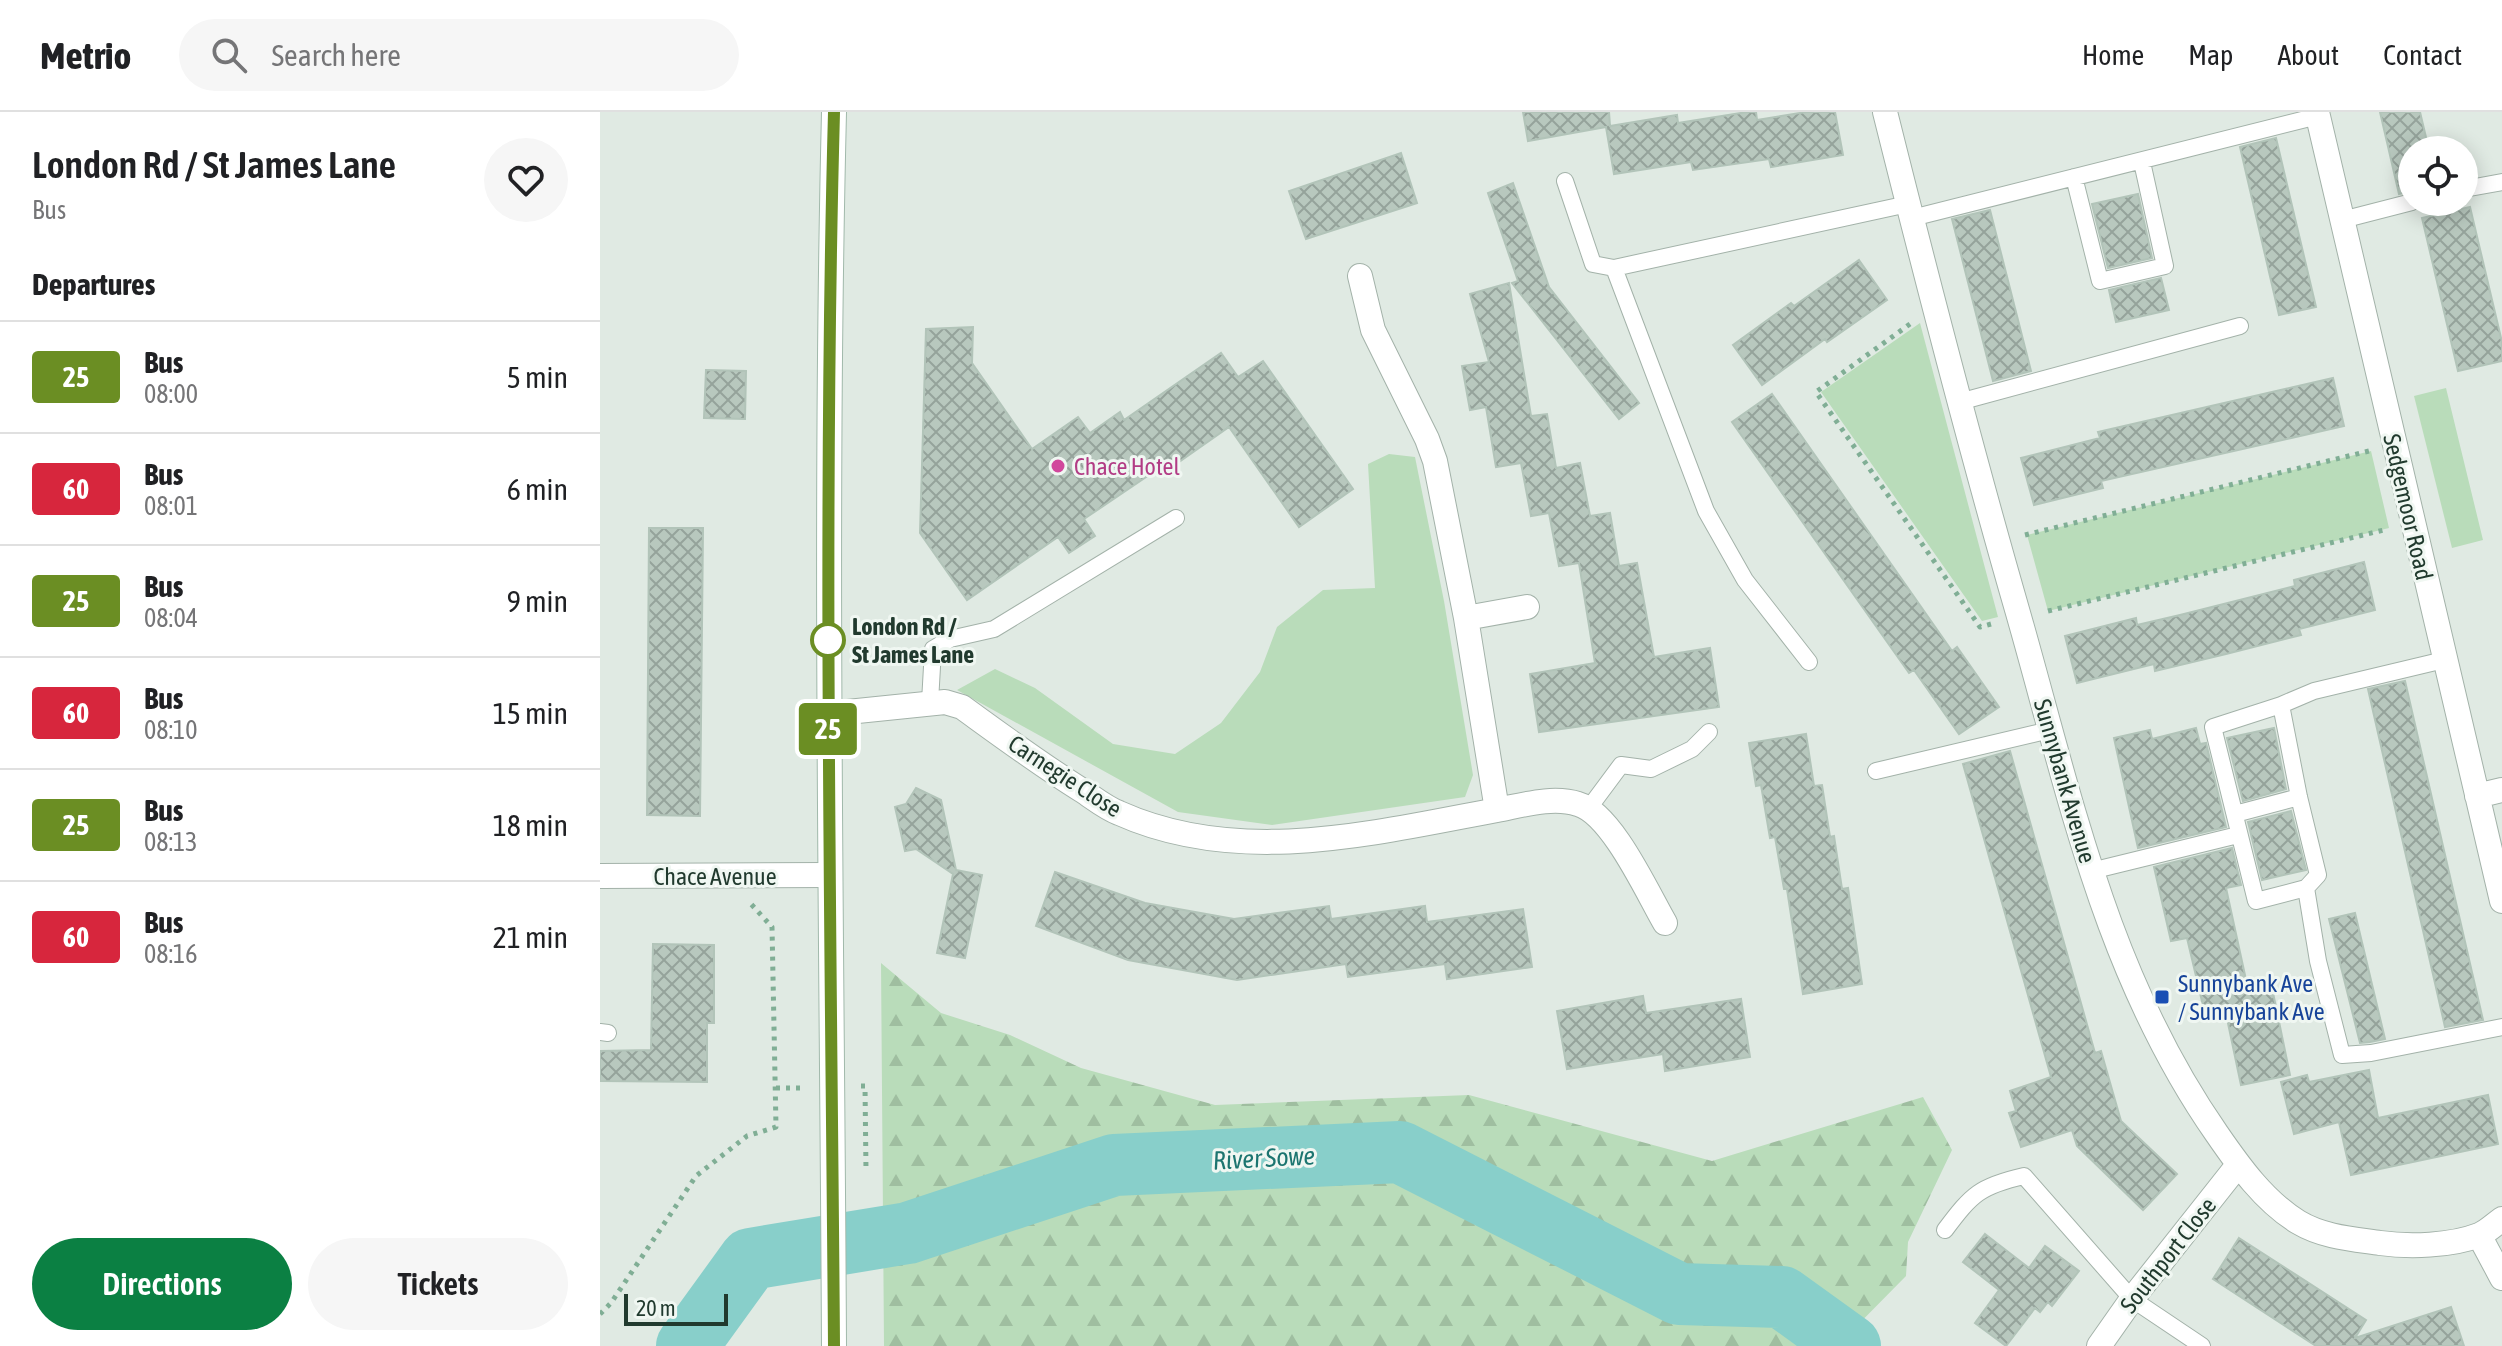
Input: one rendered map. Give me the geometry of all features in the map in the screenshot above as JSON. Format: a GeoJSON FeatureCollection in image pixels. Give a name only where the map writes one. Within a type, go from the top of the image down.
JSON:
{"type":"FeatureCollection","features":[{"type":"Feature","properties":{"kind":"street"},"geometry":{"type":"LineString","coordinates":[[834,112],[828,714],[834,1346]]}},
{"type":"Feature","properties":{"kind":"street","name":"Sunnybank Avenue"},"geometry":{"type":"LineString","coordinates":[[1885,112],[1959,402],[2050,730],[2109,926],[2148,1017],[2193,1099],[2238,1165],[2268,1197],[2299,1222],[2331,1236],[2395,1245],[2449,1241],[2479,1235]]}},
{"type":"Feature","properties":{"kind":"street","name":"Sedgemoor Road"},"geometry":{"type":"LineString","coordinates":[[2318,114],[2502,901]]}},
{"type":"Feature","properties":{"kind":"street"},"geometry":{"type":"LineString","coordinates":[[1360,276],[1373,330],[1432,450],[1466,618],[1497,810]]}},
{"type":"Feature","properties":{"kind":"street"},"geometry":{"type":"LineString","coordinates":[[1466,618],[1527,607]]}},
{"type":"Feature","properties":{"kind":"street","name":"Carnegie Close"},"geometry":{"type":"LineString","coordinates":[[828,714],[930,702],[962,707],[1061,778],[1117,812],[1166,832],[1221,840],[1290,843],[1400,828],[1550,801],[1577,803],[1589,808]]}},
{"type":"Feature","properties":{"kind":"street"},"geometry":{"type":"LineString","coordinates":[[2477,796],[2502,790]]}},
{"type":"Feature","properties":{"kind":"street"},"geometry":{"type":"LineString","coordinates":[[1589,808],[1611,829],[1665,923]]}},
{"type":"Feature","properties":{"kind":"street","name":"Chace Avenue"},"geometry":{"type":"LineString","coordinates":[[600,876],[830,875]]}},
{"type":"Feature","properties":{"kind":"street","name":"Southport Close"},"geometry":{"type":"LineString","coordinates":[[2099,1346],[2132,1299],[2238,1165]]}},
{"type":"Feature","properties":{"kind":"street"},"geometry":{"type":"LineString","coordinates":[[2502,1219],[2479,1235],[2502,1278]]}},
{"type":"Feature","properties":{"kind":"lane"},"geometry":{"type":"LineString","coordinates":[[1565,181],[1593,264],[1614,268],[2074,177],[2142,162],[2318,114]]}},
{"type":"Feature","properties":{"kind":"lane"},"geometry":{"type":"LineString","coordinates":[[2074,177],[2100,281],[2165,266],[2142,162]]}},
{"type":"Feature","properties":{"kind":"lane"},"geometry":{"type":"LineString","coordinates":[[2478,186],[2502,182]]}},
{"type":"Feature","properties":{"kind":"lane"},"geometry":{"type":"LineString","coordinates":[[2342,220],[2398,206]]}},
{"type":"Feature","properties":{"kind":"lane"},"geometry":{"type":"LineString","coordinates":[[1614,268],[1706,511],[1745,580],[1809,662]]}},
{"type":"Feature","properties":{"kind":"lane"},"geometry":{"type":"LineString","coordinates":[[1959,402],[2240,326]]}},
{"type":"Feature","properties":{"kind":"lane"},"geometry":{"type":"LineString","coordinates":[[930,702],[933,649],[950,639],[994,629],[1176,518]]}},
{"type":"Feature","properties":{"kind":"lane"},"geometry":{"type":"LineString","coordinates":[[2281,705],[2318,875],[2306,888],[2256,901],[2213,727],[2314,691],[2444,660]]}},
{"type":"Feature","properties":{"kind":"lane"},"geometry":{"type":"LineString","coordinates":[[1876,771],[2050,730]]}},
{"type":"Feature","properties":{"kind":"lane"},"geometry":{"type":"LineString","coordinates":[[1589,808],[1621,765],[1651,769],[1692,749],[1709,732]]}},
{"type":"Feature","properties":{"kind":"lane"},"geometry":{"type":"LineString","coordinates":[[2235,814],[2299,797]]}},
{"type":"Feature","properties":{"kind":"lane"},"geometry":{"type":"LineString","coordinates":[[2091,871],[2238,835]]}},
{"type":"Feature","properties":{"kind":"lane"},"geometry":{"type":"LineString","coordinates":[[2306,888],[2318,961],[2342,1055],[2371,1053],[2502,1027]]}},
{"type":"Feature","properties":{"kind":"lane"},"geometry":{"type":"LineString","coordinates":[[1945,1230],[1968,1199],[1992,1183],[2024,1176],[2132,1299],[2202,1346]]}},
{"type":"Feature","properties":{"kind":"path"},"geometry":{"type":"LineString","coordinates":[[1934,307],[1816,392],[1980,627],[2412,523]]}},
{"type":"Feature","properties":{"kind":"path"},"geometry":{"type":"LineString","coordinates":[[1997,542],[2394,446]]}},
{"type":"Feature","properties":{"kind":"path"},"geometry":{"type":"LineString","coordinates":[[600,1314],[611,1303],[696,1176],[747,1136],[776,1127],[772,927],[751,905],[754,876]]}},
{"type":"Feature","properties":{"kind":"green space"},"geometry":{"type":"Polygon","coordinates":[[[1920,323],[1998,617],[1982,621],[1821,392],[1920,323]]]}},
{"type":"Feature","properties":{"kind":"green space"},"geometry":{"type":"Polygon","coordinates":[[[2446,388],[2483,540],[2452,548],[2414,396],[2446,388]]]}},
{"type":"Feature","properties":{"kind":"green space"},"geometry":{"type":"Polygon","coordinates":[[[2371,451],[2389,528],[2048,611],[2027,535],[2371,451]]]}},
{"type":"Feature","properties":{"kind":"green space"},"geometry":{"type":"Polygon","coordinates":[[[1389,454],[1415,457],[1444,601],[1473,775],[1465,797],[1272,825],[1178,812],[957,690],[995,669],[1035,688],[1113,744],[1175,754],[1221,723],[1260,672],[1277,627],[1323,590],[1375,588],[1368,464],[1389,454]]]}},
{"type":"Feature","properties":{"kind":"green space"},"geometry":{"type":"Polygon","coordinates":[[[881,963],[941,1013],[1010,1035],[1081,1068],[1215,1105],[1469,1095],[1712,1161],[1923,1097],[1952,1150],[1908,1242],[1906,1276],[1837,1346],[884,1346],[881,963]]]}},
{"type":"Feature","properties":{"kind":"building"},"geometry":{"type":"Polygon","coordinates":[[[1523,112],[1609,112],[1610,126],[1677,115],[1678,123],[1747,112],[1756,112],[1757,120],[1806,112],[1835,112],[1843,155],[1771,167],[1769,159],[1693,170],[1691,162],[1614,174],[1606,127],[1528,141],[1523,112]]]}},
{"type":"Feature","properties":{"kind":"building"},"geometry":{"type":"Polygon","coordinates":[[[2380,112],[2420,112],[2426,136],[2398,136],[2398,190],[2380,112]]]}},
{"type":"Feature","properties":{"kind":"building"},"geometry":{"type":"Polygon","coordinates":[[[2276,138],[2316,307],[2279,315],[2240,147],[2276,138]]]}},
{"type":"Feature","properties":{"kind":"building"},"geometry":{"type":"Polygon","coordinates":[[[1401,153],[1417,203],[1306,239],[1289,191],[1401,153]]]}},
{"type":"Feature","properties":{"kind":"building"},"geometry":{"type":"Polygon","coordinates":[[[1513,183],[1549,287],[1639,403],[1619,419],[1512,283],[1518,281],[1488,193],[1513,183]]]}},
{"type":"Feature","properties":{"kind":"building"},"geometry":{"type":"Polygon","coordinates":[[[2138,194],[2152,258],[2108,268],[2092,204],[2138,194]]]}},
{"type":"Feature","properties":{"kind":"building"},"geometry":{"type":"Polygon","coordinates":[[[1990,210],[2031,371],[1993,381],[1952,219],[1990,210]]]}},
{"type":"Feature","properties":{"kind":"building"},"geometry":{"type":"Polygon","coordinates":[[[2472,216],[2502,342],[2502,361],[2458,371],[2422,218],[2472,216]]]}},
{"type":"Feature","properties":{"kind":"building"},"geometry":{"type":"Polygon","coordinates":[[[1859,260],[1887,300],[1827,342],[1825,339],[1762,385],[1733,345],[1859,260]]]}},
{"type":"Feature","properties":{"kind":"building"},"geometry":{"type":"Polygon","coordinates":[[[2161,278],[2169,310],[2116,322],[2109,290],[2161,278]]]}},
{"type":"Feature","properties":{"kind":"building"},"geometry":{"type":"Polygon","coordinates":[[[1509,283],[1531,416],[1547,414],[1556,468],[1580,463],[1590,516],[1610,513],[1619,566],[1637,563],[1654,657],[1710,648],[1719,707],[1539,732],[1530,674],[1595,663],[1579,563],[1559,566],[1549,513],[1531,516],[1521,463],[1496,467],[1486,407],[1470,410],[1462,366],[1489,362],[1470,294],[1509,283]]]}},
{"type":"Feature","properties":{"kind":"building","name":"Chace Hotel"},"geometry":{"type":"Polygon","coordinates":[[[973,327],[972,363],[1032,449],[1078,417],[1090,433],[1120,412],[1124,420],[1221,353],[1238,377],[1263,361],[1353,489],[1299,527],[1229,427],[1162,474],[1158,469],[1084,519],[1095,536],[1069,553],[1058,537],[967,600],[920,533],[926,329],[973,327]]]}},
{"type":"Feature","properties":{"kind":"building"},"geometry":{"type":"Polygon","coordinates":[[[706,370],[746,371],[745,419],[704,418],[706,370]]]}},
{"type":"Feature","properties":{"kind":"building"},"geometry":{"type":"Polygon","coordinates":[[[2333,378],[2344,426],[2101,481],[2103,488],[2034,505],[2021,458],[2100,438],[2098,432],[2333,378]]]}},
{"type":"Feature","properties":{"kind":"building"},"geometry":{"type":"Polygon","coordinates":[[[1772,394],[1952,651],[1957,647],[1999,707],[1959,734],[1914,670],[1909,673],[1732,422],[1772,394]]]}},
{"type":"Feature","properties":{"kind":"building"},"geometry":{"type":"Polygon","coordinates":[[[649,528],[703,528],[700,816],[647,815],[649,528]]]}},
{"type":"Feature","properties":{"kind":"building"},"geometry":{"type":"Polygon","coordinates":[[[2364,562],[2375,610],[2299,629],[2301,635],[2226,654],[2155,671],[2154,664],[2077,683],[2065,636],[2136,618],[2137,625],[2180,615],[2295,586],[2294,580],[2364,562]]]}},
{"type":"Feature","properties":{"kind":"building"},"geometry":{"type":"Polygon","coordinates":[[[2405,681],[2483,1020],[2445,1027],[2368,689],[2405,681]]]}},
{"type":"Feature","properties":{"kind":"building"},"geometry":{"type":"Polygon","coordinates":[[[2196,728],[2200,744],[2206,743],[2226,827],[2138,848],[2114,738],[2150,730],[2152,739],[2196,728]]]}},
{"type":"Feature","properties":{"kind":"building"},"geometry":{"type":"Polygon","coordinates":[[[2274,728],[2286,789],[2243,801],[2227,738],[2274,728]]]}},
{"type":"Feature","properties":{"kind":"building"},"geometry":{"type":"Polygon","coordinates":[[[1806,734],[1814,786],[1822,785],[1830,837],[1834,836],[1842,889],[1848,888],[1862,984],[1803,994],[1787,889],[1784,889],[1775,837],[1770,838],[1761,785],[1756,786],[1749,743],[1806,734]]]}},
{"type":"Feature","properties":{"kind":"building"},"geometry":{"type":"Polygon","coordinates":[[[2010,751],[2095,1053],[2101,1051],[2121,1121],[2177,1174],[2143,1210],[2077,1146],[2072,1130],[2021,1147],[2009,1113],[2016,1111],[2010,1091],[2051,1077],[1963,764],[2010,751]]]}},
{"type":"Feature","properties":{"kind":"building"},"geometry":{"type":"Polygon","coordinates":[[[916,788],[941,800],[956,870],[982,875],[965,958],[937,953],[953,874],[916,849],[905,851],[895,807],[906,804],[916,788]]]}},
{"type":"Feature","properties":{"kind":"building"},"geometry":{"type":"Polygon","coordinates":[[[2291,811],[2306,870],[2262,880],[2248,822],[2291,811]]]}},
{"type":"Feature","properties":{"kind":"building"},"geometry":{"type":"Polygon","coordinates":[[[2232,848],[2241,885],[2226,888],[2248,989],[2271,983],[2290,1075],[2241,1085],[2225,1009],[2205,1014],[2187,938],[2171,941],[2154,867],[2232,848]]]}},
{"type":"Feature","properties":{"kind":"building"},"geometry":{"type":"Polygon","coordinates":[[[1055,872],[1145,903],[1234,919],[1329,906],[1331,919],[1425,906],[1427,922],[1523,909],[1532,967],[1447,979],[1445,964],[1348,977],[1346,964],[1237,980],[1128,960],[1036,926],[1055,872]]]}},
{"type":"Feature","properties":{"kind":"building"},"geometry":{"type":"Polygon","coordinates":[[[2355,913],[2385,1039],[2360,1043],[2329,919],[2355,913]]]}},
{"type":"Feature","properties":{"kind":"building"},"geometry":{"type":"Polygon","coordinates":[[[653,944],[714,945],[714,1023],[707,1023],[707,1082],[600,1081],[600,1051],[651,1050],[653,944]]]}},
{"type":"Feature","properties":{"kind":"building"},"geometry":{"type":"Polygon","coordinates":[[[1643,996],[1646,1013],[1741,999],[1750,1057],[1665,1071],[1663,1054],[1567,1069],[1557,1011],[1643,996]]]}},
{"type":"Feature","properties":{"kind":"building"},"geometry":{"type":"Polygon","coordinates":[[[2369,1070],[2378,1118],[2488,1095],[2498,1144],[2351,1175],[2339,1122],[2294,1134],[2281,1082],[2307,1075],[2309,1082],[2369,1070]]]}},
{"type":"Feature","properties":{"kind":"building"},"geometry":{"type":"Polygon","coordinates":[[[1985,1234],[2029,1268],[2045,1246],[2079,1271],[2052,1306],[2048,1302],[2040,1312],[2035,1308],[2006,1346],[1975,1323],[1999,1290],[1963,1262],[1985,1234]]]}},
{"type":"Feature","properties":{"kind":"building"},"geometry":{"type":"Polygon","coordinates":[[[2239,1238],[2366,1320],[2355,1338],[2451,1307],[2464,1346],[2316,1346],[2213,1279],[2239,1238]]]}},
{"type":"Feature","properties":{"kind":"waterway","name":"River Sowe"},"geometry":{"type":"LineString","coordinates":[[687,1346],[750,1259],[908,1233],[1114,1165],[1400,1152],[1679,1294],[1782,1297],[1850,1346]]}},
{"type":"Feature","properties":{"kind":"bus line","name":"25"},"geometry":{"type":"LineString","coordinates":[[834,112],[828,714],[834,1346]]}},
{"type":"Feature","properties":{"kind":"place","name":"Chace Hotel"},"geometry":{"type":"Point","coordinates":[1058,466]}},
{"type":"Feature","properties":{"kind":"place","name":"London Rd / St James Lane"},"geometry":{"type":"Point","coordinates":[828,640]}},
{"type":"Feature","properties":{"kind":"place","name":"Sunnybank Ave / Sunnybank Ave"},"geometry":{"type":"Point","coordinates":[2162,997]}}]}
